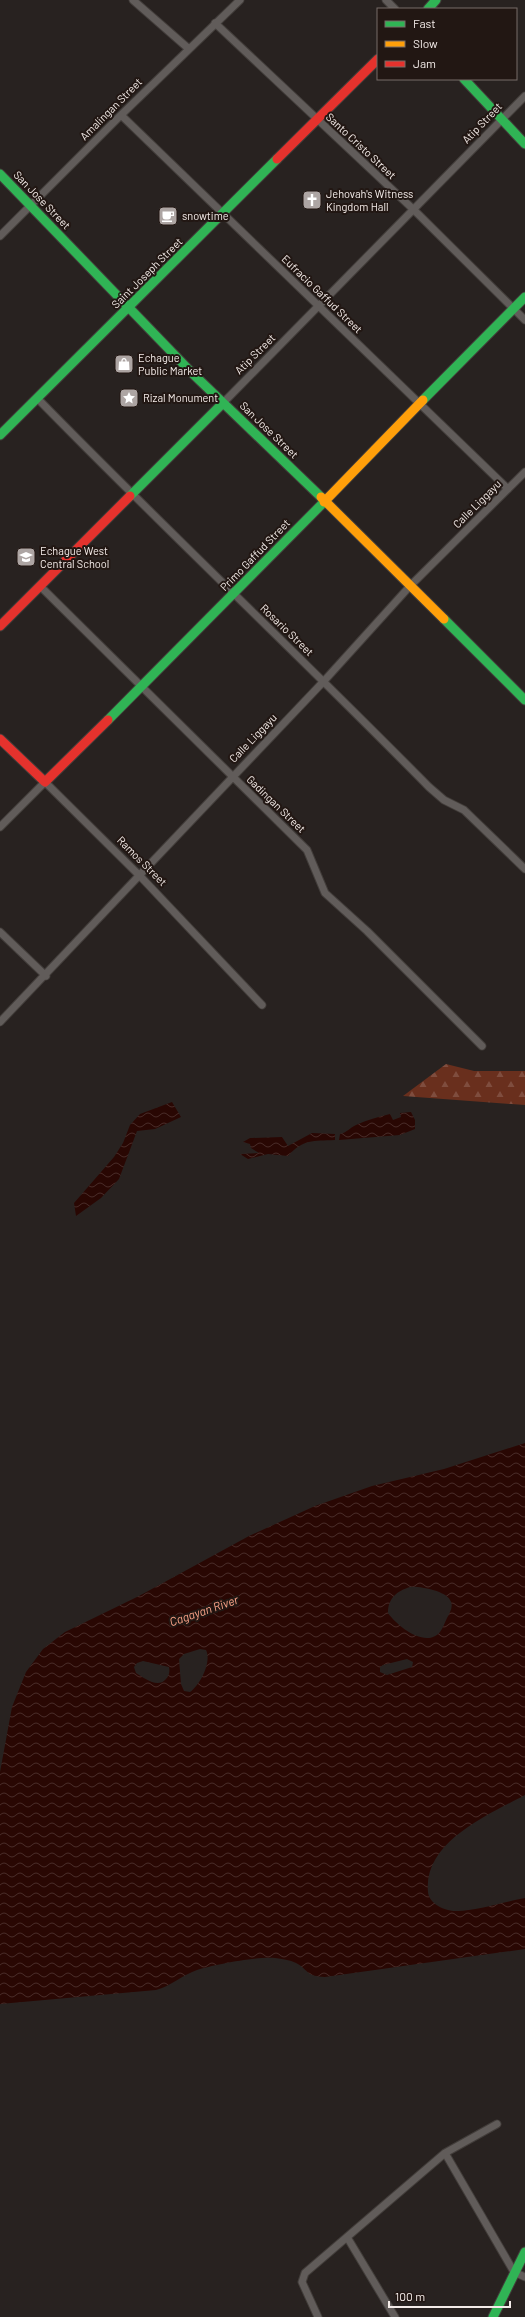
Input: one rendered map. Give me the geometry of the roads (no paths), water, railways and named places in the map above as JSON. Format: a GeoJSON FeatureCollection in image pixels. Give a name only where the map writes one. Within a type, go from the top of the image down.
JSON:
{"type":"FeatureCollection","features":[{"type":"Feature","properties":{"kind":"main road"},"geometry":{"type":"LineString","coordinates":[[429,8],[436,0]]}},
{"type":"Feature","properties":{"kind":"main road","name":"Saint Joseph Street"},"geometry":{"type":"LineString","coordinates":[[0,435],[38,399],[377,60]]}},
{"type":"Feature","properties":{"kind":"main road"},"geometry":{"type":"LineString","coordinates":[[465,80],[525,144]]}},
{"type":"Feature","properties":{"kind":"main road","name":"San Jose Street"},"geometry":{"type":"LineString","coordinates":[[0,174],[169,349],[324,500],[525,700]]}},
{"type":"Feature","properties":{"kind":"main road","name":"Primo Gaffud Street"},"geometry":{"type":"LineString","coordinates":[[45,782],[142,688],[324,500],[525,297]]}},
{"type":"Feature","properties":{"kind":"main road","name":"Atip Street"},"geometry":{"type":"LineString","coordinates":[[0,626],[223,403]]}},
{"type":"Feature","properties":{"kind":"main road","name":"Ramos Street"},"geometry":{"type":"LineString","coordinates":[[0,739],[45,782]]}},
{"type":"Feature","properties":{"kind":"main road"},"geometry":{"type":"LineString","coordinates":[[493,2317],[525,2252]]}},
{"type":"Feature","properties":{"kind":"street"},"geometry":{"type":"LineString","coordinates":[[133,0],[189,49]]}},
{"type":"Feature","properties":{"kind":"street","name":"Amalingan Street"},"geometry":{"type":"LineString","coordinates":[[0,236],[121,115],[240,0]]}},
{"type":"Feature","properties":{"kind":"street"},"geometry":{"type":"LineString","coordinates":[[386,0],[395,8]]}},
{"type":"Feature","properties":{"kind":"street","name":"Santo Cristo Street"},"geometry":{"type":"LineString","coordinates":[[215,23],[414,210],[525,320]]}},
{"type":"Feature","properties":{"kind":"street","name":"Atip Street"},"geometry":{"type":"LineString","coordinates":[[223,403],[525,96]]}},
{"type":"Feature","properties":{"kind":"street","name":"Eufracio Gaffud Street"},"geometry":{"type":"LineString","coordinates":[[121,115],[224,213],[318,308],[421,403],[508,489]]}},
{"type":"Feature","properties":{"kind":"street","name":"Rosario Street"},"geometry":{"type":"LineString","coordinates":[[38,399],[132,494],[324,681],[436,795],[464,810],[525,869]]}},
{"type":"Feature","properties":{"kind":"street","name":"Calle Liggayu"},"geometry":{"type":"LineString","coordinates":[[0,1022],[46,976],[232,776],[324,681],[410,586],[525,472]]}},
{"type":"Feature","properties":{"kind":"street","name":"Gadingan Street"},"geometry":{"type":"LineString","coordinates":[[40,586],[307,850],[325,893],[367,931],[482,1046]]}},
{"type":"Feature","properties":{"kind":"street","name":"Primo Gaffud Street"},"geometry":{"type":"LineString","coordinates":[[0,827],[45,782]]}},
{"type":"Feature","properties":{"kind":"street","name":"Ramos Street"},"geometry":{"type":"LineString","coordinates":[[45,782],[140,876],[262,1005]]}},
{"type":"Feature","properties":{"kind":"street"},"geometry":{"type":"LineString","coordinates":[[0,932],[46,976]]}},
{"type":"Feature","properties":{"kind":"street"},"geometry":{"type":"LineString","coordinates":[[318,2317],[302,2282],[302,2276],[445,2153],[497,2124]]}},
{"type":"Feature","properties":{"kind":"street"},"geometry":{"type":"LineString","coordinates":[[445,2153],[514,2272],[525,2277]]}},
{"type":"Feature","properties":{"kind":"street"},"geometry":{"type":"LineString","coordinates":[[347,2237],[396,2317]]}},
{"type":"Feature","properties":{"kind":"water"},"geometry":{"type":"Polygon","coordinates":[[[172,1102],[181,1117],[155,1129],[137,1131],[119,1179],[101,1198],[76,1216],[74,1203],[114,1157],[123,1143],[130,1125],[140,1114],[172,1102]]]}},
{"type":"Feature","properties":{"kind":"water"},"geometry":{"type":"Polygon","coordinates":[[[411,1112],[415,1120],[415,1129],[400,1135],[339,1140],[340,1134],[364,1122],[390,1114],[393,1120],[401,1117],[400,1113],[411,1112]]]}},
{"type":"Feature","properties":{"kind":"water"},"geometry":{"type":"Polygon","coordinates":[[[312,1133],[335,1134],[335,1140],[309,1142],[293,1150],[288,1156],[268,1154],[248,1159],[240,1154],[259,1153],[251,1148],[250,1144],[243,1142],[250,1138],[282,1137],[288,1146],[312,1133]]]}},
{"type":"Feature","properties":{"kind":"water","name":"Cagayan River"},"geometry":{"type":"Polygon","coordinates":[[[525,1443],[525,1795],[477,1821],[461,1832],[447,1845],[436,1859],[429,1874],[428,1892],[431,1900],[438,1906],[447,1910],[456,1911],[480,1908],[525,1898],[525,1949],[325,1977],[310,1974],[296,1963],[289,1960],[258,1958],[224,1963],[197,1970],[167,1986],[156,1990],[0,2004],[0,1772],[12,1707],[26,1672],[43,1649],[65,1632],[139,1596],[249,1536],[315,1506],[372,1486],[444,1469],[525,1443]],[[410,1587],[394,1596],[388,1608],[388,1613],[398,1624],[412,1634],[427,1638],[434,1637],[440,1632],[452,1607],[450,1600],[443,1594],[426,1588],[410,1587]],[[200,1649],[184,1654],[179,1659],[181,1684],[184,1691],[190,1692],[198,1684],[204,1673],[207,1655],[206,1650],[200,1649]],[[407,1659],[380,1667],[380,1672],[387,1675],[412,1667],[413,1662],[407,1659]],[[143,1661],[137,1663],[134,1667],[136,1673],[151,1682],[163,1682],[169,1675],[169,1667],[143,1661]]]}},
{"type":"Feature","properties":{"kind":"place","name":"Jehovah's Witness Kingdom Hall"},"geometry":{"type":"Point","coordinates":[312,200]}},
{"type":"Feature","properties":{"kind":"place","name":"snowtime"},"geometry":{"type":"Point","coordinates":[168,216]}},
{"type":"Feature","properties":{"kind":"place","name":"Echague Public Market"},"geometry":{"type":"Point","coordinates":[124,364]}},
{"type":"Feature","properties":{"kind":"place","name":"Rizal Monument"},"geometry":{"type":"Point","coordinates":[129,398]}},
{"type":"Feature","properties":{"kind":"place","name":"Echague West Central School"},"geometry":{"type":"Point","coordinates":[26,557]}}]}
